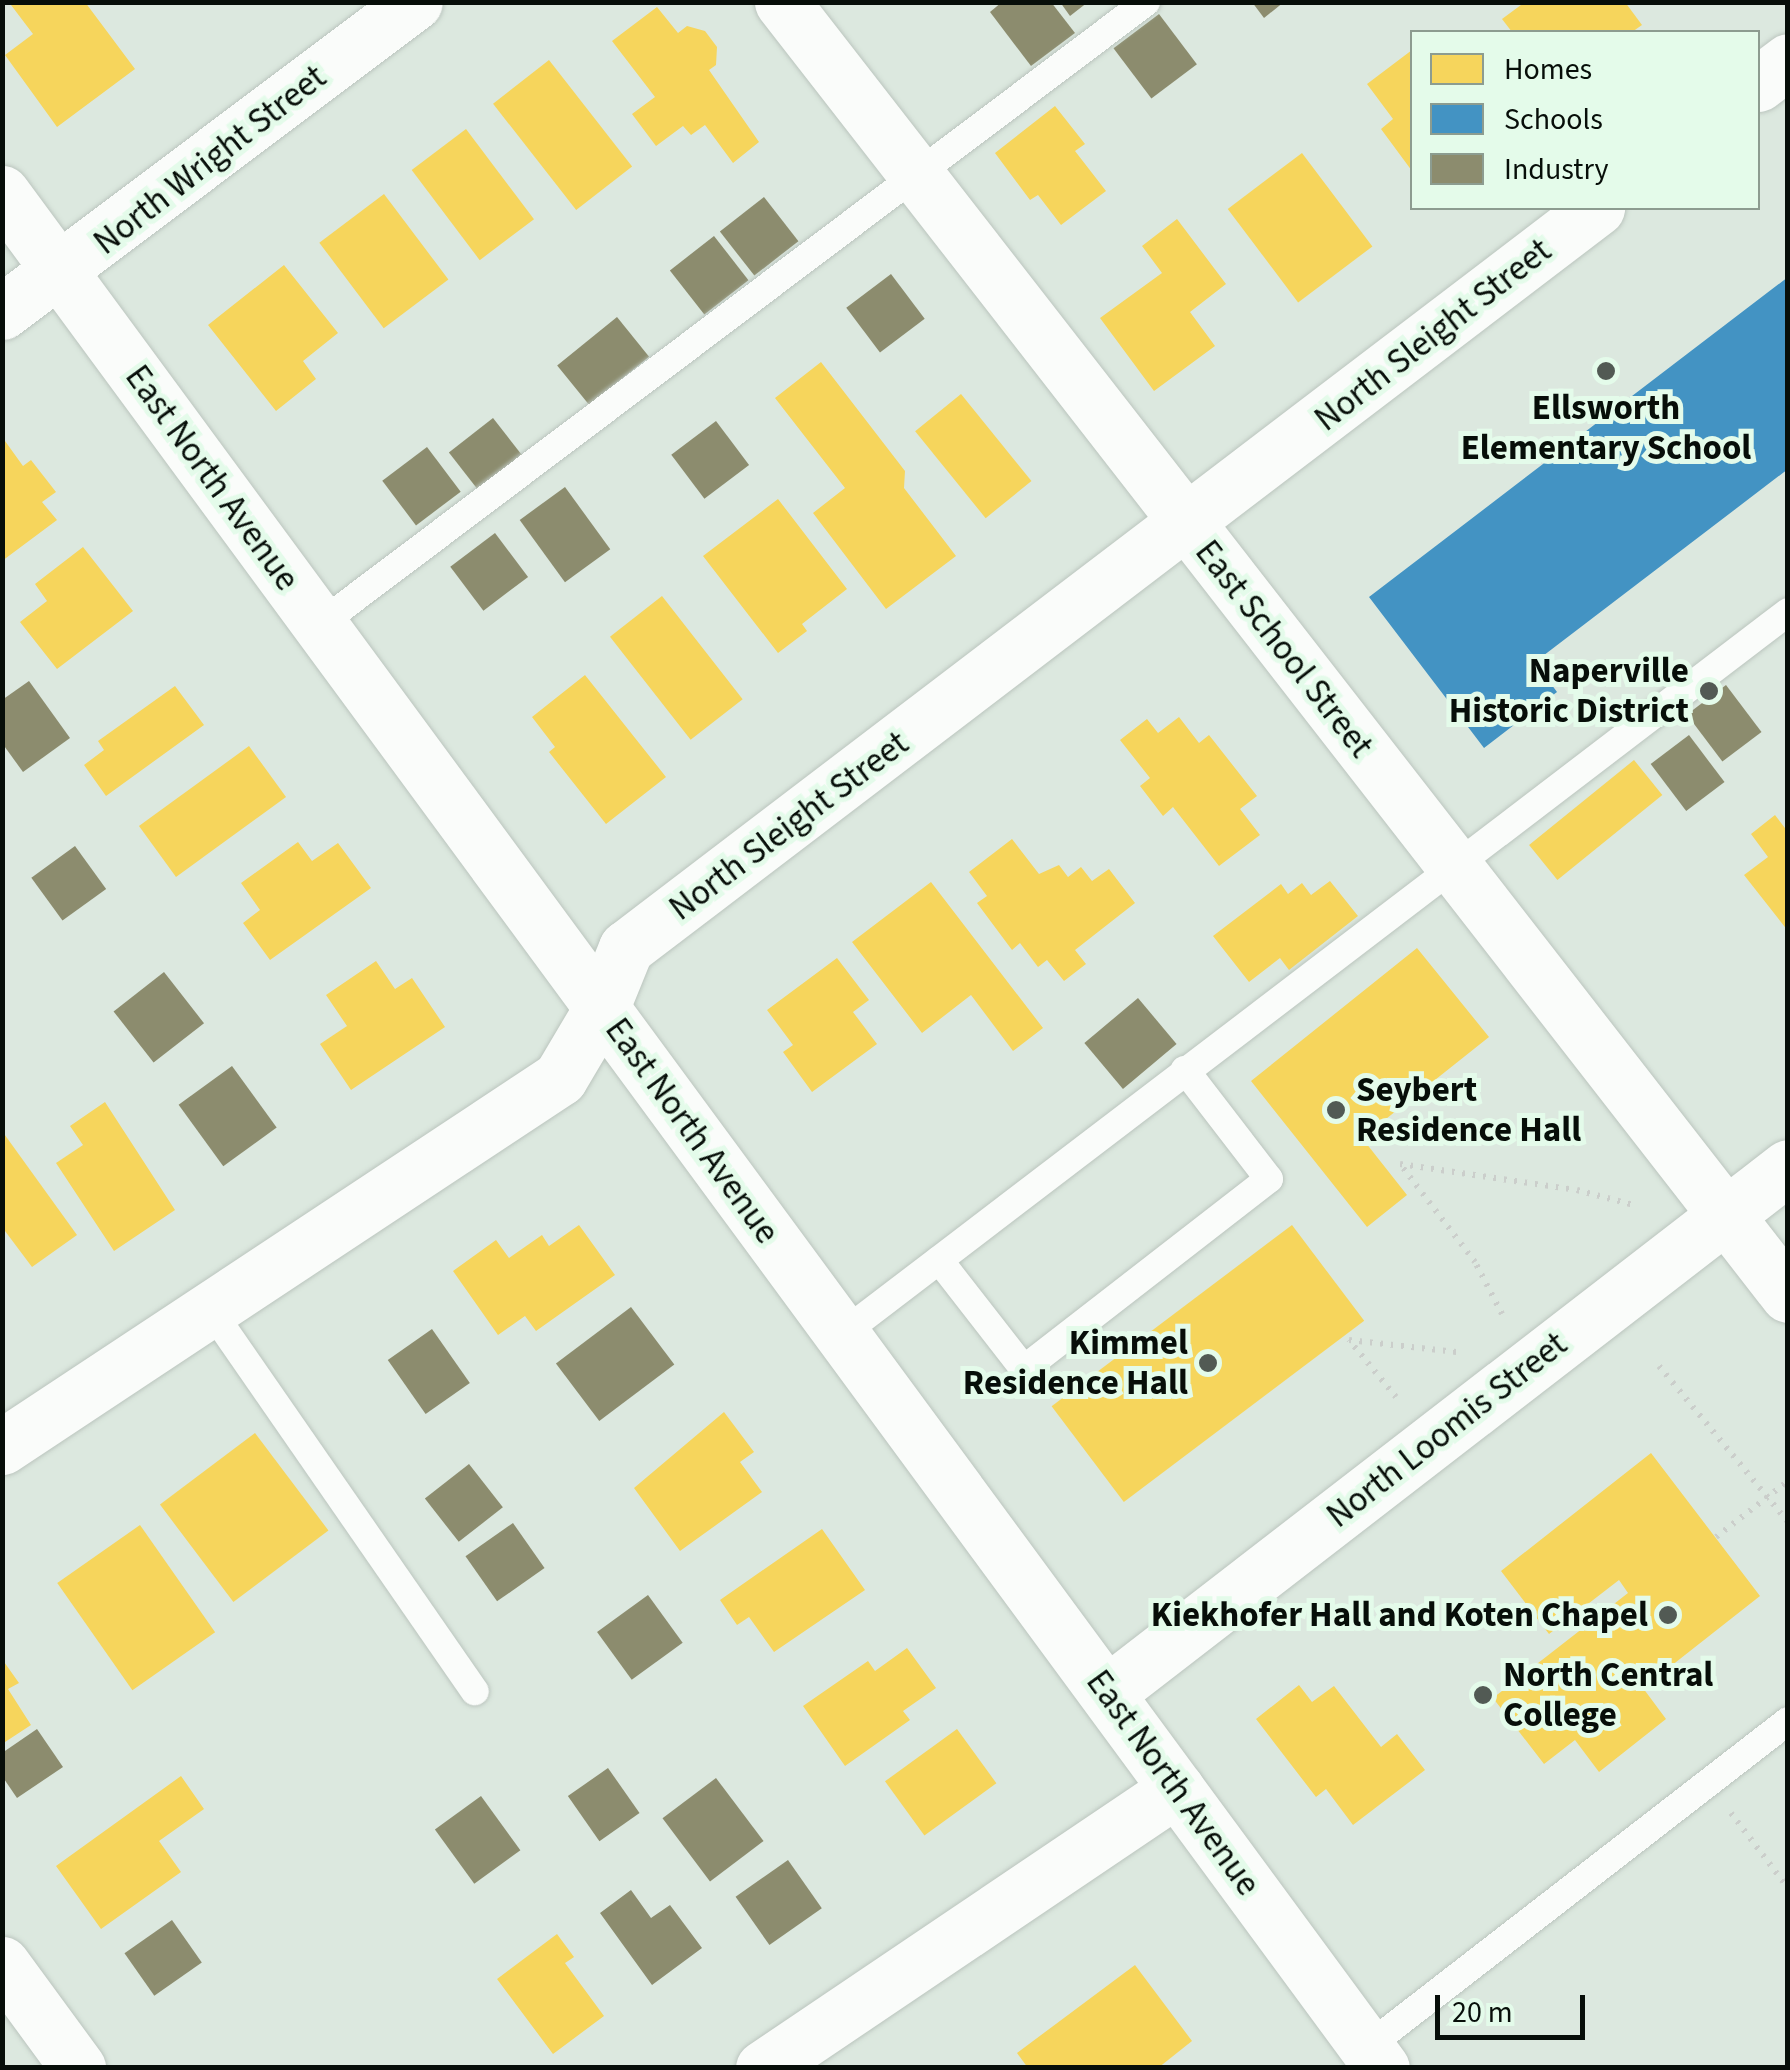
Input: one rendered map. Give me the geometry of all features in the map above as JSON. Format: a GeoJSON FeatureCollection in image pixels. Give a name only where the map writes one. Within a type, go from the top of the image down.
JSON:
{"type":"FeatureCollection","features":[{"type":"Feature","properties":{"kind":"street","name":"North Wright Street"},"geometry":{"type":"LineString","coordinates":[[2,312],[62,273],[414,2]]}},
{"type":"Feature","properties":{"kind":"street","name":"East School Street"},"geometry":{"type":"LineString","coordinates":[[782,2],[1788,1295]]}},
{"type":"Feature","properties":{"kind":"street"},"geometry":{"type":"LineString","coordinates":[[1760,82],[1788,61]]}},
{"type":"Feature","properties":{"kind":"street","name":"East North Avenue"},"geometry":{"type":"LineString","coordinates":[[2,194],[1375,2057]]}},
{"type":"Feature","properties":{"kind":"street","name":"North Sleight Street"},"geometry":{"type":"LineString","coordinates":[[2,1447],[560,1078],[602,1008],[626,948],[1595,210]]}},
{"type":"Feature","properties":{"kind":"street","name":"North Loomis Street"},"geometry":{"type":"LineString","coordinates":[[1106,1693],[1788,1168]]}},
{"type":"Feature","properties":{"kind":"street"},"geometry":{"type":"LineString","coordinates":[[763,2068],[1177,1789]]}},
{"type":"Feature","properties":{"kind":"street"},"geometry":{"type":"LineString","coordinates":[[2,1964],[78,2068]]}},
{"type":"Feature","properties":{"kind":"lane"},"geometry":{"type":"LineString","coordinates":[[320,624],[1146,2]]}},
{"type":"Feature","properties":{"kind":"lane"},"geometry":{"type":"LineString","coordinates":[[842,1334],[1451,864],[1788,612]]}},
{"type":"Feature","properties":{"kind":"lane"},"geometry":{"type":"LineString","coordinates":[[939,1260],[1024,1369],[1269,1179],[1185,1070]]}},
{"type":"Feature","properties":{"kind":"lane"},"geometry":{"type":"LineString","coordinates":[[210,1309],[474,1691]]}},
{"type":"Feature","properties":{"kind":"lane"},"geometry":{"type":"LineString","coordinates":[[1375,2057],[1788,1721]]}},
{"type":"Feature","properties":{"kind":"path"},"geometry":{"type":"LineString","coordinates":[[1502,1314],[1475,1262],[1400,1164],[1578,1190],[1637,1206]]}},
{"type":"Feature","properties":{"kind":"path"},"geometry":{"type":"LineString","coordinates":[[1396,1397],[1349,1340],[1456,1352]]}},
{"type":"Feature","properties":{"kind":"path"},"geometry":{"type":"LineString","coordinates":[[1658,1366],[1788,1522]]}},
{"type":"Feature","properties":{"kind":"path"},"geometry":{"type":"LineString","coordinates":[[1716,1537],[1788,1481]]}},
{"type":"Feature","properties":{"kind":"path"},"geometry":{"type":"LineString","coordinates":[[1708,1783],[1788,1888]]}},
{"type":"Feature","properties":{"kind":"building: Homes"},"geometry":{"type":"Polygon","coordinates":[[[85,2],[135,69],[57,127],[5,55],[33,34],[11,5],[85,2]]]}},
{"type":"Feature","properties":{"kind":"building: Homes"},"geometry":{"type":"Polygon","coordinates":[[[1525,2],[1625,2],[1642,25],[1635,30],[1510,30],[1502,19],[1525,2]]]}},
{"type":"Feature","properties":{"kind":"building: Homes"},"geometry":{"type":"Polygon","coordinates":[[[657,7],[678,33],[687,26],[705,31],[717,47],[716,65],[709,70],[759,142],[733,163],[705,125],[691,135],[683,126],[656,146],[632,114],[655,97],[612,41],[657,7]]]}},
{"type":"Feature","properties":{"kind":"building: Homes"},"geometry":{"type":"Polygon","coordinates":[[[1410,52],[1410,168],[1381,129],[1393,119],[1367,84],[1410,52]]]}},
{"type":"Feature","properties":{"kind":"building: Homes"},"geometry":{"type":"Polygon","coordinates":[[[549,60],[632,166],[576,210],[493,104],[549,60]]]}},
{"type":"Feature","properties":{"kind":"building: Homes"},"geometry":{"type":"Polygon","coordinates":[[[1055,106],[1085,144],[1075,151],[1106,191],[1061,225],[1038,195],[1030,200],[995,153],[1055,106]]]}},
{"type":"Feature","properties":{"kind":"building: Homes"},"geometry":{"type":"Polygon","coordinates":[[[466,129],[534,219],[480,260],[412,170],[466,129]]]}},
{"type":"Feature","properties":{"kind":"building: Homes"},"geometry":{"type":"Polygon","coordinates":[[[1302,153],[1372,246],[1298,302],[1228,209],[1302,153]]]}},
{"type":"Feature","properties":{"kind":"building: Homes"},"geometry":{"type":"Polygon","coordinates":[[[384,194],[448,279],[384,328],[319,243],[384,194]]]}},
{"type":"Feature","properties":{"kind":"building: Homes"},"geometry":{"type":"Polygon","coordinates":[[[1177,219],[1226,284],[1190,312],[1215,346],[1154,391],[1100,318],[1162,273],[1142,246],[1177,219]]]}},
{"type":"Feature","properties":{"kind":"building: Homes"},"geometry":{"type":"Polygon","coordinates":[[[284,265],[338,333],[303,361],[316,379],[276,411],[208,325],[284,265]]]}},
{"type":"Feature","properties":{"kind":"building: Homes"},"geometry":{"type":"Polygon","coordinates":[[[821,362],[905,471],[904,488],[956,556],[886,609],[813,513],[845,488],[775,398],[821,362]]]}},
{"type":"Feature","properties":{"kind":"building: Homes"},"geometry":{"type":"Polygon","coordinates":[[[961,394],[1031,481],[986,518],[915,431],[961,394]]]}},
{"type":"Feature","properties":{"kind":"building: Homes"},"geometry":{"type":"Polygon","coordinates":[[[5,441],[23,466],[31,460],[56,492],[42,502],[57,520],[2,561],[5,441]]]}},
{"type":"Feature","properties":{"kind":"building: Homes"},"geometry":{"type":"Polygon","coordinates":[[[778,499],[847,589],[802,624],[807,631],[778,653],[703,556],[778,499]]]}},
{"type":"Feature","properties":{"kind":"building: Homes"},"geometry":{"type":"Polygon","coordinates":[[[83,547],[133,611],[57,669],[20,622],[47,601],[35,584],[83,547]]]}},
{"type":"Feature","properties":{"kind":"building: Homes"},"geometry":{"type":"Polygon","coordinates":[[[662,596],[743,699],[691,740],[610,637],[662,596]]]}},
{"type":"Feature","properties":{"kind":"building: Homes"},"geometry":{"type":"Polygon","coordinates":[[[585,675],[666,777],[606,824],[549,752],[555,747],[532,717],[585,675]]]}},
{"type":"Feature","properties":{"kind":"building: Homes"},"geometry":{"type":"Polygon","coordinates":[[[175,686],[204,725],[106,796],[84,765],[104,750],[98,741],[175,686]]]}},
{"type":"Feature","properties":{"kind":"building: Homes"},"geometry":{"type":"Polygon","coordinates":[[[1179,717],[1199,743],[1209,735],[1257,796],[1240,809],[1260,835],[1219,866],[1173,807],[1163,816],[1140,786],[1150,778],[1120,740],[1147,719],[1158,733],[1179,717]]]}},
{"type":"Feature","properties":{"kind":"building: Homes"},"geometry":{"type":"Polygon","coordinates":[[[249,746],[286,797],[176,877],[139,826],[249,746]]]}},
{"type":"Feature","properties":{"kind":"building: Homes"},"geometry":{"type":"Polygon","coordinates":[[[1634,760],[1662,795],[1557,880],[1529,845],[1634,760]]]}},
{"type":"Feature","properties":{"kind":"building: Homes"},"geometry":{"type":"Polygon","coordinates":[[[1775,815],[1788,832],[1788,931],[1744,875],[1768,857],[1751,834],[1775,815]]]}},
{"type":"Feature","properties":{"kind":"building: Homes"},"geometry":{"type":"Polygon","coordinates":[[[1012,839],[1039,874],[1059,865],[1068,877],[1081,867],[1092,881],[1109,869],[1135,903],[1075,950],[1086,964],[1064,981],[1047,960],[1038,967],[1020,943],[1012,950],[977,903],[987,896],[969,872],[1012,839]]]}},
{"type":"Feature","properties":{"kind":"building: Homes"},"geometry":{"type":"Polygon","coordinates":[[[298,842],[312,861],[338,843],[371,888],[270,960],[243,923],[260,910],[241,883],[298,842]]]}},
{"type":"Feature","properties":{"kind":"building: Homes"},"geometry":{"type":"Polygon","coordinates":[[[1330,881],[1358,916],[1289,970],[1280,958],[1249,982],[1213,936],[1281,884],[1288,894],[1302,883],[1311,895],[1330,881]]]}},
{"type":"Feature","properties":{"kind":"building: Homes"},"geometry":{"type":"Polygon","coordinates":[[[931,882],[1043,1028],[1013,1051],[971,995],[922,1033],[852,942],[931,882]]]}},
{"type":"Feature","properties":{"kind":"building: Homes","name":"Seybert Residence Hall"},"geometry":{"type":"Polygon","coordinates":[[[1417,948],[1489,1037],[1362,1138],[1407,1195],[1367,1227],[1251,1081],[1417,948]]]}},
{"type":"Feature","properties":{"kind":"building: Homes"},"geometry":{"type":"Polygon","coordinates":[[[837,958],[869,1000],[853,1012],[877,1044],[812,1092],[783,1052],[793,1045],[767,1010],[837,958]]]}},
{"type":"Feature","properties":{"kind":"building: Homes"},"geometry":{"type":"Polygon","coordinates":[[[376,961],[395,989],[412,978],[445,1027],[351,1090],[320,1044],[347,1026],[326,995],[376,961]]]}},
{"type":"Feature","properties":{"kind":"building: Homes"},"geometry":{"type":"Polygon","coordinates":[[[105,1102],[175,1210],[114,1251],[56,1163],[83,1145],[70,1126],[105,1102]]]}},
{"type":"Feature","properties":{"kind":"building: Homes"},"geometry":{"type":"Polygon","coordinates":[[[2,1131],[77,1235],[32,1267],[2,1227],[2,1131]]]}},
{"type":"Feature","properties":{"kind":"building: Homes"},"geometry":{"type":"Polygon","coordinates":[[[579,1225],[615,1275],[536,1331],[525,1316],[498,1335],[453,1271],[496,1240],[509,1258],[542,1235],[549,1246],[579,1225]]]}},
{"type":"Feature","properties":{"kind":"building: Homes","name":"Kimmel Residence Hall"},"geometry":{"type":"Polygon","coordinates":[[[1292,1225],[1364,1321],[1124,1502],[1052,1406],[1292,1225]]]}},
{"type":"Feature","properties":{"kind":"building: Homes"},"geometry":{"type":"Polygon","coordinates":[[[724,1412],[754,1452],[740,1462],[762,1492],[680,1551],[634,1488],[724,1412]]]}},
{"type":"Feature","properties":{"kind":"building: Homes"},"geometry":{"type":"Polygon","coordinates":[[[255,1433],[328,1530],[233,1602],[160,1505],[255,1433]]]}},
{"type":"Feature","properties":{"kind":"building: Homes","name":"Kiekhofer Hall and Koten Chapel"},"geometry":{"type":"Polygon","coordinates":[[[1651,1453],[1760,1596],[1643,1688],[1666,1719],[1599,1772],[1575,1740],[1544,1764],[1493,1698],[1628,1593],[1619,1580],[1549,1634],[1501,1571],[1651,1453]]]}},
{"type":"Feature","properties":{"kind":"building: Homes"},"geometry":{"type":"Polygon","coordinates":[[[140,1525],[215,1632],[132,1690],[57,1583],[140,1525]]]}},
{"type":"Feature","properties":{"kind":"building: Homes"},"geometry":{"type":"Polygon","coordinates":[[[822,1529],[865,1590],[774,1652],[749,1617],[737,1625],[720,1600],[822,1529]]]}},
{"type":"Feature","properties":{"kind":"building: Homes"},"geometry":{"type":"Polygon","coordinates":[[[907,1648],[936,1688],[903,1711],[910,1720],[845,1766],[803,1706],[868,1661],[875,1671],[907,1648]]]}},
{"type":"Feature","properties":{"kind":"building: Homes"},"geometry":{"type":"Polygon","coordinates":[[[2,1659],[19,1683],[8,1689],[31,1725],[2,1744],[2,1659]]]}},
{"type":"Feature","properties":{"kind":"building: Homes"},"geometry":{"type":"Polygon","coordinates":[[[1299,1685],[1312,1702],[1334,1686],[1381,1747],[1397,1734],[1425,1770],[1353,1825],[1326,1789],[1316,1797],[1256,1719],[1299,1685]]]}},
{"type":"Feature","properties":{"kind":"building: Homes"},"geometry":{"type":"Polygon","coordinates":[[[957,1729],[996,1783],[924,1836],[885,1781],[957,1729]]]}},
{"type":"Feature","properties":{"kind":"building: Homes"},"geometry":{"type":"Polygon","coordinates":[[[181,1776],[204,1809],[159,1841],[181,1872],[101,1929],[56,1866],[181,1776]]]}},
{"type":"Feature","properties":{"kind":"building: Homes"},"geometry":{"type":"Polygon","coordinates":[[[557,1934],[574,1957],[565,1963],[604,2016],[553,2054],[497,1979],[557,1934]]]}},
{"type":"Feature","properties":{"kind":"building: Homes"},"geometry":{"type":"Polygon","coordinates":[[[1135,1965],[1192,2041],[1158,2068],[1028,2068],[1017,2053],[1135,1965]]]}},
{"type":"Feature","properties":{"kind":"building: Schools"},"geometry":{"type":"Polygon","coordinates":[[[1788,277],[1788,469],[1535,662],[1557,692],[1484,748],[1369,597],[1788,277]]]}},
{"type":"Feature","properties":{"kind":"building: Industry"},"geometry":{"type":"Polygon","coordinates":[[[1002,2],[1051,2],[1075,33],[1031,66],[990,12],[1002,2]]]}},
{"type":"Feature","properties":{"kind":"building: Industry"},"geometry":{"type":"Polygon","coordinates":[[[1060,2],[1088,2],[1070,16],[1060,2]]]}},
{"type":"Feature","properties":{"kind":"building: Industry"},"geometry":{"type":"Polygon","coordinates":[[[1252,2],[1284,2],[1264,18],[1252,2]]]}},
{"type":"Feature","properties":{"kind":"building: Industry"},"geometry":{"type":"Polygon","coordinates":[[[1159,14],[1197,64],[1151,99],[1113,48],[1159,14]]]}},
{"type":"Feature","properties":{"kind":"building: Industry"},"geometry":{"type":"Polygon","coordinates":[[[764,197],[798,241],[754,276],[720,231],[764,197]]]}},
{"type":"Feature","properties":{"kind":"building: Industry"},"geometry":{"type":"Polygon","coordinates":[[[714,236],[748,280],[704,315],[670,270],[714,236]]]}},
{"type":"Feature","properties":{"kind":"building: Industry"},"geometry":{"type":"Polygon","coordinates":[[[891,274],[925,319],[880,352],[846,308],[891,274]]]}},
{"type":"Feature","properties":{"kind":"building: Industry"},"geometry":{"type":"Polygon","coordinates":[[[617,317],[649,357],[589,405],[557,365],[617,317]]]}},
{"type":"Feature","properties":{"kind":"building: Industry"},"geometry":{"type":"Polygon","coordinates":[[[493,418],[525,459],[481,493],[449,452],[493,418]]]}},
{"type":"Feature","properties":{"kind":"building: Industry"},"geometry":{"type":"Polygon","coordinates":[[[716,421],[749,465],[704,499],[671,455],[716,421]]]}},
{"type":"Feature","properties":{"kind":"building: Industry"},"geometry":{"type":"Polygon","coordinates":[[[427,447],[461,492],[416,525],[382,481],[427,447]]]}},
{"type":"Feature","properties":{"kind":"building: Industry"},"geometry":{"type":"Polygon","coordinates":[[[565,487],[610,549],[565,582],[520,520],[565,487]]]}},
{"type":"Feature","properties":{"kind":"building: Industry"},"geometry":{"type":"Polygon","coordinates":[[[495,533],[528,577],[483,611],[450,567],[495,533]]]}},
{"type":"Feature","properties":{"kind":"building: Industry"},"geometry":{"type":"Polygon","coordinates":[[[29,681],[70,738],[23,772],[2,743],[2,700],[29,681]]]}},
{"type":"Feature","properties":{"kind":"building: Industry"},"geometry":{"type":"Polygon","coordinates":[[[1726,685],[1762,732],[1722,762],[1687,714],[1726,685]]]}},
{"type":"Feature","properties":{"kind":"building: Industry"},"geometry":{"type":"Polygon","coordinates":[[[1689,735],[1725,782],[1686,811],[1651,764],[1689,735]]]}},
{"type":"Feature","properties":{"kind":"building: Industry"},"geometry":{"type":"Polygon","coordinates":[[[75,846],[106,889],[62,921],[31,878],[75,846]]]}},
{"type":"Feature","properties":{"kind":"building: Industry"},"geometry":{"type":"Polygon","coordinates":[[[164,972],[204,1023],[154,1063],[114,1011],[164,972]]]}},
{"type":"Feature","properties":{"kind":"building: Industry"},"geometry":{"type":"Polygon","coordinates":[[[1138,998],[1177,1044],[1123,1089],[1084,1043],[1138,998]]]}},
{"type":"Feature","properties":{"kind":"building: Industry"},"geometry":{"type":"Polygon","coordinates":[[[232,1066],[277,1127],[223,1166],[179,1105],[232,1066]]]}},
{"type":"Feature","properties":{"kind":"building: Industry"},"geometry":{"type":"Polygon","coordinates":[[[631,1307],[674,1365],[599,1421],[556,1364],[631,1307]]]}},
{"type":"Feature","properties":{"kind":"building: Industry"},"geometry":{"type":"Polygon","coordinates":[[[432,1329],[470,1383],[426,1414],[388,1360],[432,1329]]]}},
{"type":"Feature","properties":{"kind":"building: Industry"},"geometry":{"type":"Polygon","coordinates":[[[469,1464],[503,1507],[459,1542],[425,1498],[469,1464]]]}},
{"type":"Feature","properties":{"kind":"building: Industry"},"geometry":{"type":"Polygon","coordinates":[[[513,1523],[545,1568],[497,1601],[465,1556],[513,1523]]]}},
{"type":"Feature","properties":{"kind":"building: Industry"},"geometry":{"type":"Polygon","coordinates":[[[648,1595],[683,1643],[632,1680],[597,1632],[648,1595]]]}},
{"type":"Feature","properties":{"kind":"building: Industry"},"geometry":{"type":"Polygon","coordinates":[[[37,1729],[63,1767],[17,1798],[2,1776],[2,1753],[37,1729]]]}},
{"type":"Feature","properties":{"kind":"building: Industry"},"geometry":{"type":"Polygon","coordinates":[[[608,1768],[640,1813],[599,1841],[568,1796],[608,1768]]]}},
{"type":"Feature","properties":{"kind":"building: Industry"},"geometry":{"type":"Polygon","coordinates":[[[716,1778],[764,1841],[710,1881],[662,1818],[716,1778]]]}},
{"type":"Feature","properties":{"kind":"building: Industry"},"geometry":{"type":"Polygon","coordinates":[[[481,1796],[520,1850],[474,1884],[435,1830],[481,1796]]]}},
{"type":"Feature","properties":{"kind":"building: Industry"},"geometry":{"type":"Polygon","coordinates":[[[788,1860],[822,1908],[769,1945],[736,1897],[788,1860]]]}},
{"type":"Feature","properties":{"kind":"building: Industry"},"geometry":{"type":"Polygon","coordinates":[[[631,1890],[651,1918],[670,1905],[702,1948],[652,1985],[600,1913],[631,1890]]]}},
{"type":"Feature","properties":{"kind":"building: Industry"},"geometry":{"type":"Polygon","coordinates":[[[172,1920],[202,1963],[154,1996],[124,1953],[172,1920]]]}},
{"type":"Feature","properties":{"kind":"place","name":"Ellsworth Elementary School"},"geometry":{"type":"Point","coordinates":[1606,371]}},
{"type":"Feature","properties":{"kind":"place","name":"Naperville Historic District"},"geometry":{"type":"Point","coordinates":[1709,691]}},
{"type":"Feature","properties":{"kind":"place","name":"Seybert Residence Hall"},"geometry":{"type":"Point","coordinates":[1336,1110]}},
{"type":"Feature","properties":{"kind":"place","name":"Kimmel Residence Hall"},"geometry":{"type":"Point","coordinates":[1208,1363]}},
{"type":"Feature","properties":{"kind":"place","name":"Kiekhofer Hall and Koten Chapel"},"geometry":{"type":"Point","coordinates":[1668,1615]}},
{"type":"Feature","properties":{"kind":"place","name":"North Central College"},"geometry":{"type":"Point","coordinates":[1483,1695]}}]}
